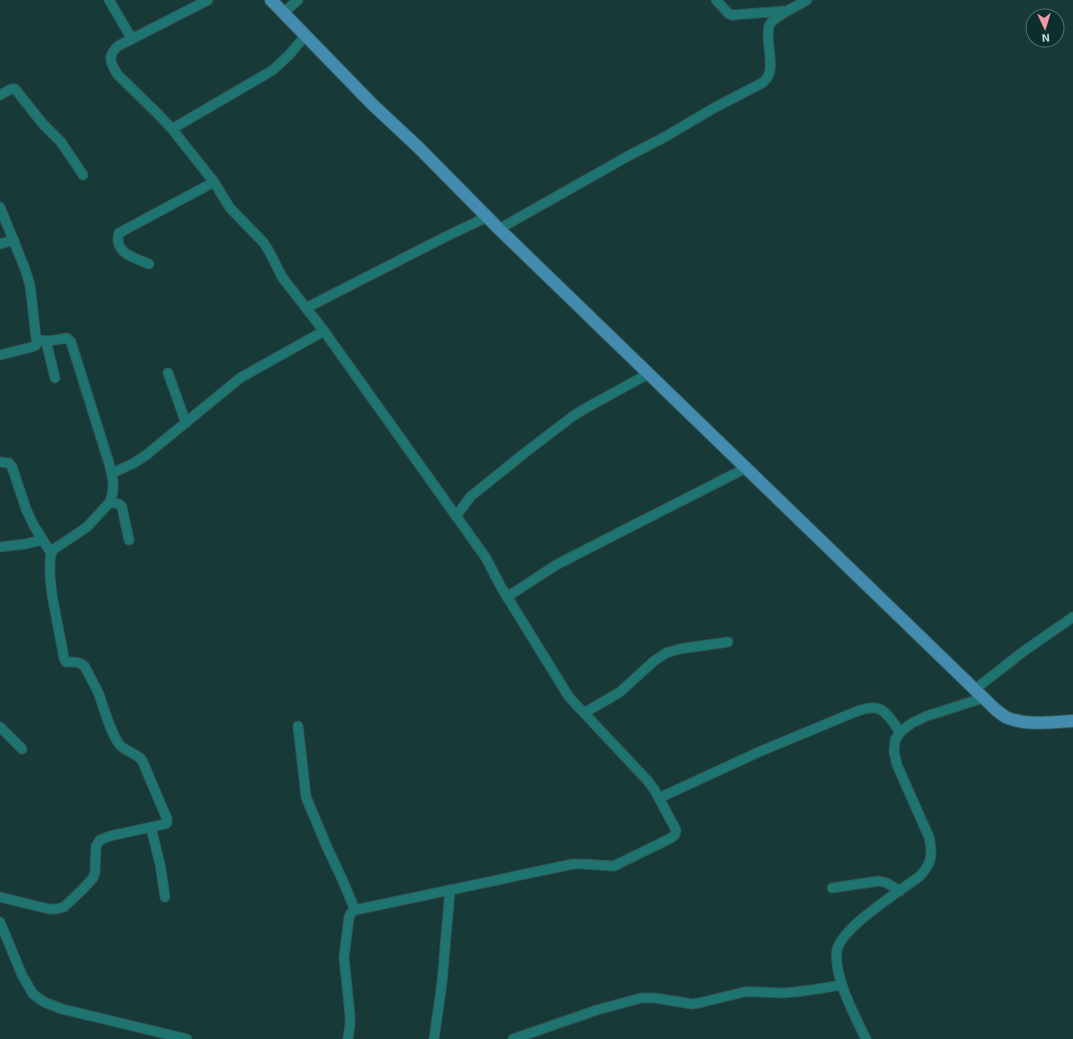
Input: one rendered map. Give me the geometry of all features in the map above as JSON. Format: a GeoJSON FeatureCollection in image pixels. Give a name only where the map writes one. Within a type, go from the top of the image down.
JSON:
{"type":"FeatureCollection","features":[{"type":"Feature","properties":{"kind":"main road"},"geometry":{"type":"LineString","coordinates":[[271,0],[373,105],[418,147],[499,229],[995,709],[1006,718],[1036,723],[1073,721]]}},
{"type":"Feature","properties":{"kind":"street"},"geometry":{"type":"LineString","coordinates":[[109,0],[132,39]]}},
{"type":"Feature","properties":{"kind":"street"},"geometry":{"type":"LineString","coordinates":[[208,0],[118,46],[111,54],[110,61],[118,75],[172,129],[214,182],[230,208],[264,243],[282,277],[324,331],[486,558],[507,598],[569,697],[647,780],[654,789],[676,830],[675,835],[671,838],[618,865],[574,864],[354,910],[349,917],[344,954],[350,1015],[348,1039]]}},
{"type":"Feature","properties":{"kind":"street"},"geometry":{"type":"LineString","coordinates":[[283,13],[298,0]]}},
{"type":"Feature","properties":{"kind":"street"},"geometry":{"type":"LineString","coordinates":[[716,0],[729,14],[732,15],[789,10]]}},
{"type":"Feature","properties":{"kind":"street"},"geometry":{"type":"LineString","coordinates":[[499,229],[714,108],[762,83],[770,74],[768,32],[770,23],[807,0]]}},
{"type":"Feature","properties":{"kind":"street"},"geometry":{"type":"LineString","coordinates":[[172,129],[273,70],[306,36]]}},
{"type":"Feature","properties":{"kind":"street"},"geometry":{"type":"LineString","coordinates":[[0,95],[11,89],[15,90],[43,124],[62,142],[83,175]]}},
{"type":"Feature","properties":{"kind":"street"},"geometry":{"type":"LineString","coordinates":[[149,264],[125,254],[121,250],[118,244],[119,234],[214,182]]}},
{"type":"Feature","properties":{"kind":"street"},"geometry":{"type":"LineString","coordinates":[[0,207],[14,240],[30,285],[35,336],[42,341],[55,378]]}},
{"type":"Feature","properties":{"kind":"street"},"geometry":{"type":"LineString","coordinates":[[306,308],[487,217]]}},
{"type":"Feature","properties":{"kind":"street"},"geometry":{"type":"LineString","coordinates":[[0,244],[14,240]]}},
{"type":"Feature","properties":{"kind":"street"},"geometry":{"type":"LineString","coordinates":[[112,473],[145,456],[240,378],[324,331]]}},
{"type":"Feature","properties":{"kind":"street"},"geometry":{"type":"LineString","coordinates":[[0,355],[32,347],[42,341],[67,338],[71,342],[114,480],[110,502],[87,527],[54,549],[51,553],[50,563],[52,595],[64,658],[66,662],[79,662],[85,667],[97,691],[115,738],[120,746],[139,756],[142,760],[167,819],[167,823],[165,824],[110,836],[100,840],[96,846],[95,872],[93,878],[64,907],[49,909],[0,897]]}},
{"type":"Feature","properties":{"kind":"street"},"geometry":{"type":"LineString","coordinates":[[168,373],[186,423]]}},
{"type":"Feature","properties":{"kind":"street"},"geometry":{"type":"LineString","coordinates":[[456,516],[471,496],[573,416],[648,374]]}},
{"type":"Feature","properties":{"kind":"street"},"geometry":{"type":"LineString","coordinates":[[0,462],[9,464],[12,467],[26,509],[42,540],[51,553]]}},
{"type":"Feature","properties":{"kind":"street"},"geometry":{"type":"LineString","coordinates":[[507,598],[556,565],[746,468]]}},
{"type":"Feature","properties":{"kind":"street"},"geometry":{"type":"LineString","coordinates":[[110,502],[119,504],[122,507],[129,540]]}},
{"type":"Feature","properties":{"kind":"street"},"geometry":{"type":"LineString","coordinates":[[0,547],[42,540]]}},
{"type":"Feature","properties":{"kind":"street"},"geometry":{"type":"LineString","coordinates":[[974,690],[1024,651],[1073,618]]}},
{"type":"Feature","properties":{"kind":"street"},"geometry":{"type":"LineString","coordinates":[[584,713],[620,692],[654,661],[666,653],[680,648],[728,642]]}},
{"type":"Feature","properties":{"kind":"street"},"geometry":{"type":"LineString","coordinates":[[866,1039],[839,977],[838,950],[843,938],[850,929],[869,913],[920,876],[927,869],[931,860],[932,848],[897,765],[894,751],[895,740],[900,732],[912,723],[927,716],[983,698]]}},
{"type":"Feature","properties":{"kind":"street"},"geometry":{"type":"LineString","coordinates":[[659,798],[761,751],[868,708],[873,707],[884,712],[900,732]]}},
{"type":"Feature","properties":{"kind":"street"},"geometry":{"type":"LineString","coordinates":[[298,726],[306,797],[354,910]]}},
{"type":"Feature","properties":{"kind":"street"},"geometry":{"type":"LineString","coordinates":[[0,727],[22,749]]}},
{"type":"Feature","properties":{"kind":"street"},"geometry":{"type":"LineString","coordinates":[[151,828],[166,897]]}},
{"type":"Feature","properties":{"kind":"street"},"geometry":{"type":"LineString","coordinates":[[832,888],[879,881],[887,883],[900,891]]}},
{"type":"Feature","properties":{"kind":"street"},"geometry":{"type":"LineString","coordinates":[[434,1039],[442,983],[450,890]]}},
{"type":"Feature","properties":{"kind":"street"},"geometry":{"type":"LineString","coordinates":[[0,922],[22,975],[33,994],[44,1002],[62,1010],[187,1039]]}},
{"type":"Feature","properties":{"kind":"street"},"geometry":{"type":"LineString","coordinates":[[513,1039],[597,1010],[641,998],[655,998],[699,1004],[751,991],[783,993],[802,992],[842,985]]}}]}
